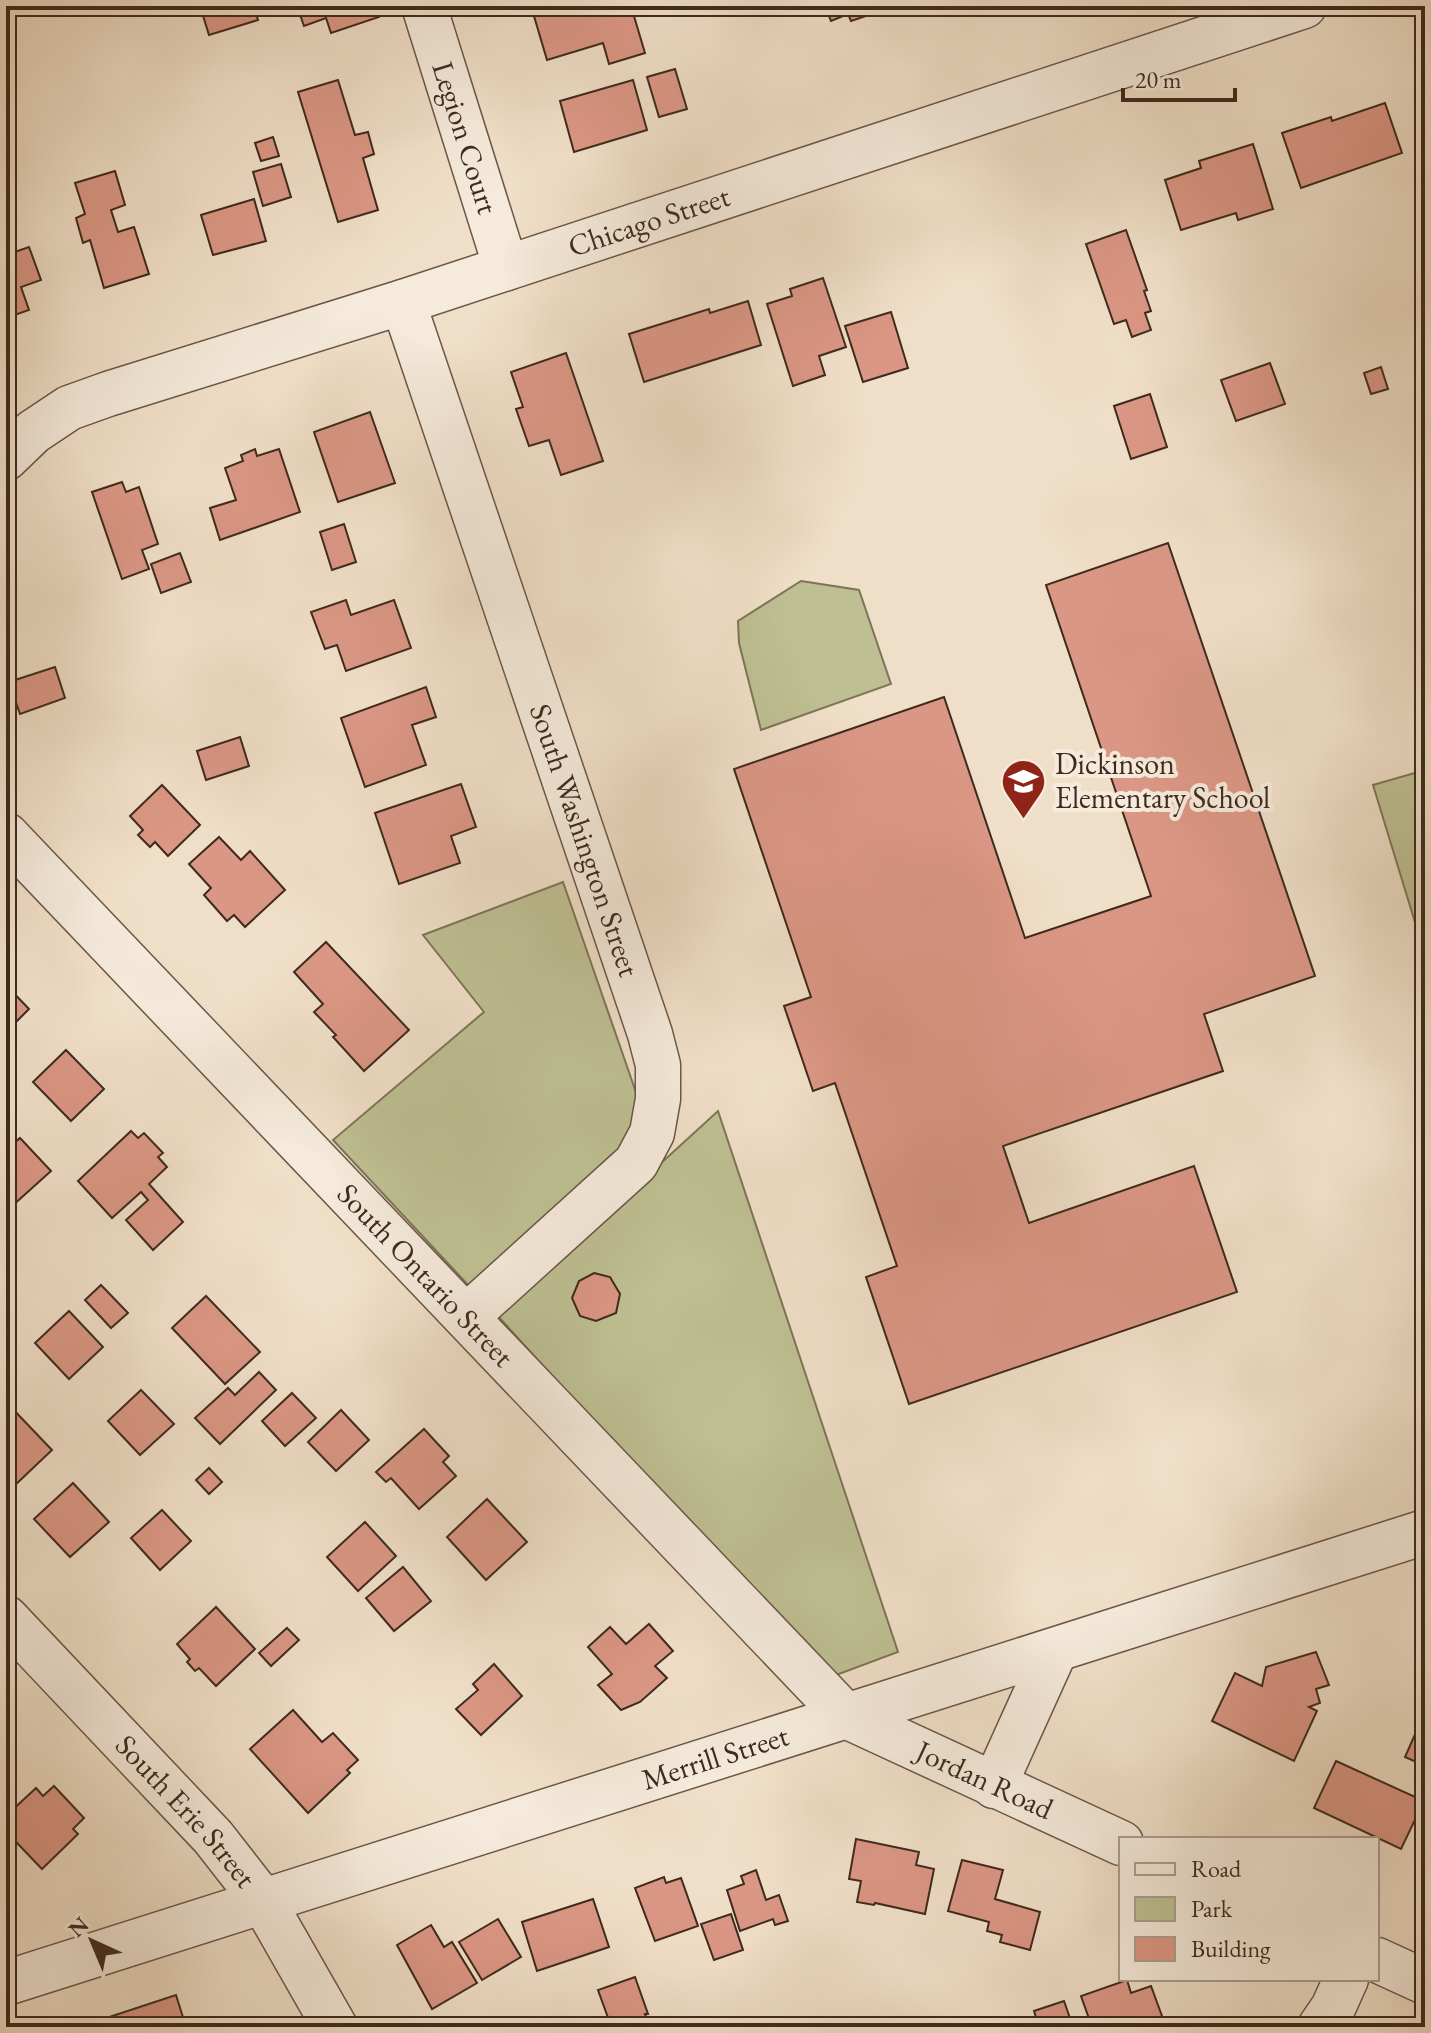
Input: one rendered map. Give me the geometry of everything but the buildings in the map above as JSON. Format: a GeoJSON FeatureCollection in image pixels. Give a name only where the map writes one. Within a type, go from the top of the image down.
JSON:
{"type":"FeatureCollection","features":[{"type":"Feature","properties":{"kind":"street","name":"Legion Court"},"geometry":{"type":"LineString","coordinates":[[424,6],[506,268]]}},
{"type":"Feature","properties":{"kind":"street","name":"Chicago Street"},"geometry":{"type":"LineString","coordinates":[[6,458],[33,432],[69,408],[108,394],[403,302],[1304,6]]}},
{"type":"Feature","properties":{"kind":"street","name":"South Washington Street"},"geometry":{"type":"LineString","coordinates":[[403,302],[658,1065],[658,1099],[652,1133],[636,1163],[466,1317]]}},
{"type":"Feature","properties":{"kind":"street","name":"South Ontario Street"},"geometry":{"type":"LineString","coordinates":[[6,835],[846,1716]]}},
{"type":"Feature","properties":{"kind":"street","name":"Merrill Street"},"geometry":{"type":"LineString","coordinates":[[6,1983],[1425,1532]]}},
{"type":"Feature","properties":{"kind":"street","name":"South Erie Street"},"geometry":{"type":"LineString","coordinates":[[6,1618],[213,1837],[263,1901],[335,2027]]}},
{"type":"Feature","properties":{"kind":"street"},"geometry":{"type":"LineString","coordinates":[[994,1786],[1055,1651]]}},
{"type":"Feature","properties":{"kind":"street","name":"Jordan Road"},"geometry":{"type":"LineString","coordinates":[[846,1716],[1119,1842]]}},
{"type":"Feature","properties":{"kind":"street"},"geometry":{"type":"LineString","coordinates":[[1379,1961],[1425,1982]]}},
{"type":"Feature","properties":{"kind":"street"},"geometry":{"type":"LineString","coordinates":[[1320,2027],[1345,1981]]}},
{"type":"Feature","properties":{"kind":"green space"},"geometry":{"type":"Polygon","coordinates":[[[801,581],[859,590],[891,684],[761,730],[739,643],[738,621],[801,581]]]}},
{"type":"Feature","properties":{"kind":"green space"},"geometry":{"type":"Polygon","coordinates":[[[1425,770],[1425,955],[1373,785],[1425,770]]]}},
{"type":"Feature","properties":{"kind":"green space"},"geometry":{"type":"Polygon","coordinates":[[[563,882],[648,1127],[470,1287],[333,1140],[484,1012],[423,935],[563,882]]]}},
{"type":"Feature","properties":{"kind":"green space"},"geometry":{"type":"Polygon","coordinates":[[[718,1111],[898,1652],[828,1678],[496,1314],[718,1111]]]}},
{"type":"Feature","properties":{"kind":"place","name":"Dickinson Elementary School"},"geometry":{"type":"Point","coordinates":[1024,820]}}]}
